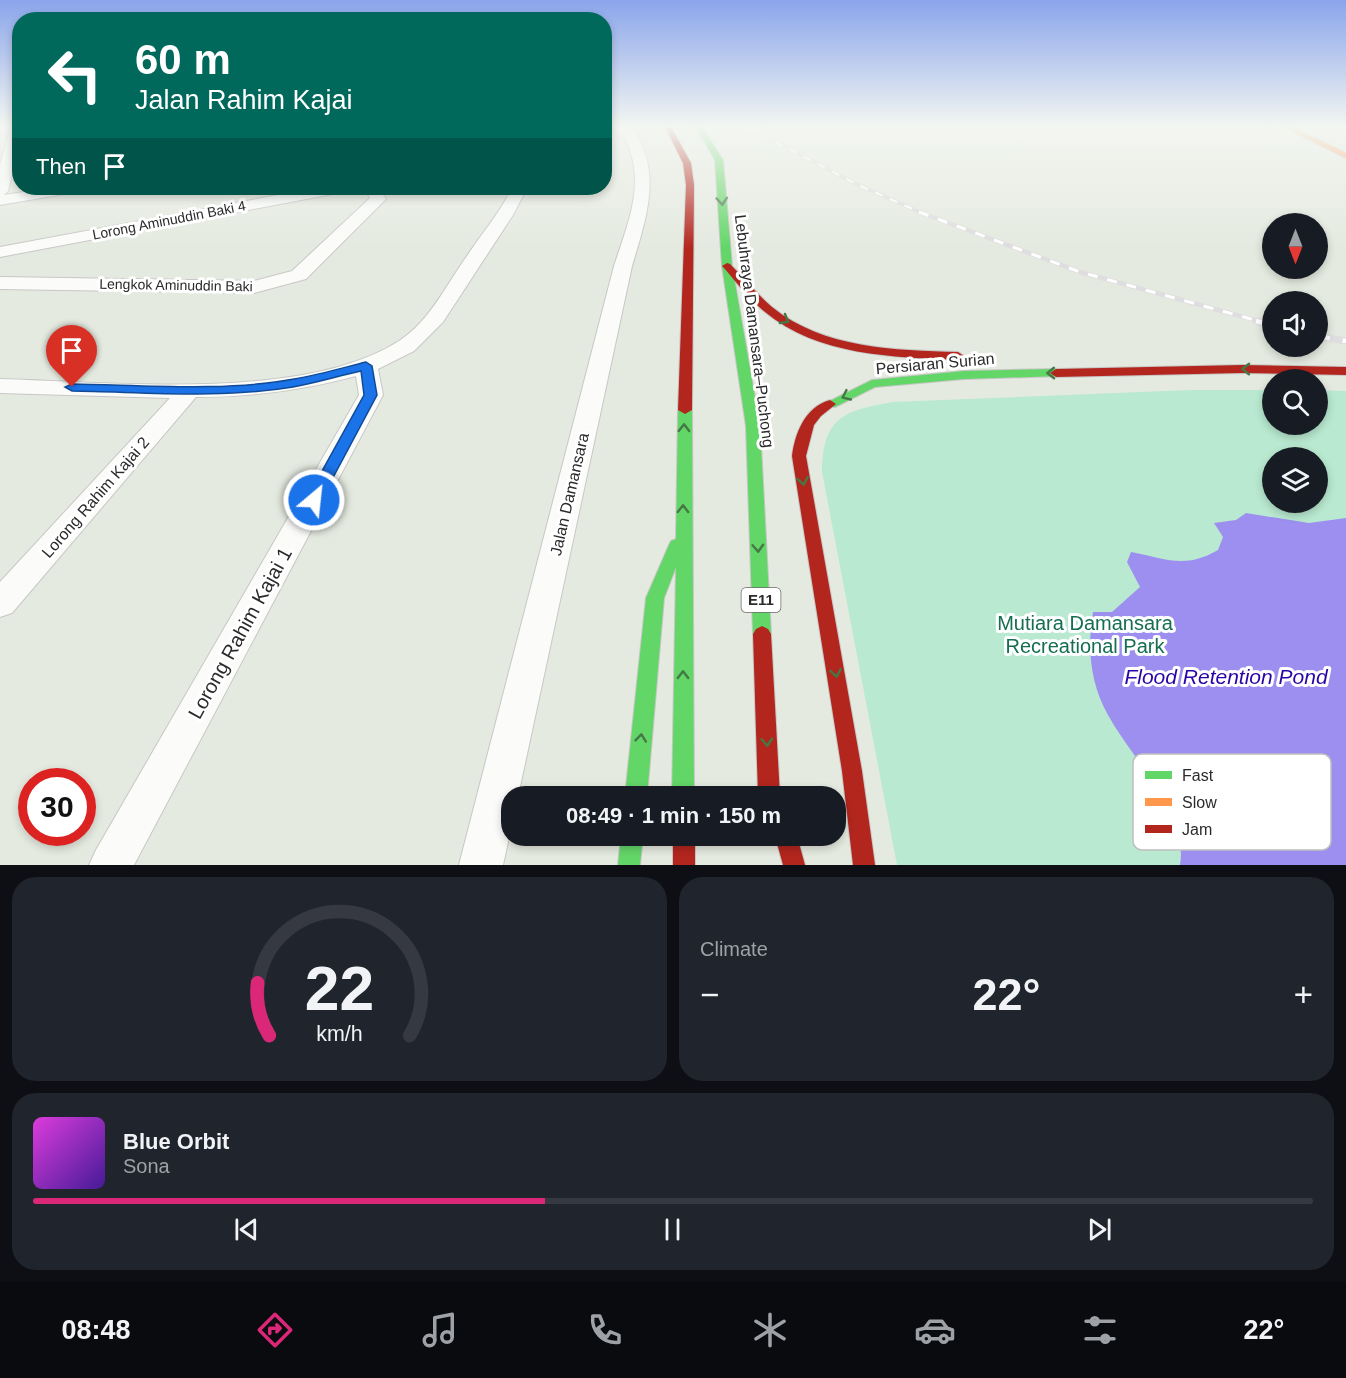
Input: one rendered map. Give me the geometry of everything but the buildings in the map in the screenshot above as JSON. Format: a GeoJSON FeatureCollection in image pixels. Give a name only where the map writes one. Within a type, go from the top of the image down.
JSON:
{"type":"FeatureCollection","features":[{"type":"Feature","properties":{"kind":"main road"},"geometry":{"type":"LineString","coordinates":[[683,786],[682,532],[690,185],[688,167]]}},
{"type":"Feature","properties":{"kind":"main road","name":"Lebuhraya Damansara–Puchong"},"geometry":{"type":"LineString","coordinates":[[720,167],[727,266],[753,426],[769,786]]}},
{"type":"Feature","properties":{"kind":"main road"},"geometry":{"type":"LineString","coordinates":[[727,266],[776,315],[807,333],[844,345],[893,353],[964,356]]}},
{"type":"Feature","properties":{"kind":"main road","name":"Persiaran Surian"},"geometry":{"type":"LineString","coordinates":[[864,865],[852,771],[799,456],[801,438],[807,424],[821,408],[872,384],[964,375],[1242,369],[1346,371]]}},
{"type":"Feature","properties":{"kind":"main road"},"geometry":{"type":"LineString","coordinates":[[637,786],[655,598],[682,532]]}},
{"type":"Feature","properties":{"kind":"main road"},"geometry":{"type":"LineString","coordinates":[[769,773],[772,786]]}},
{"type":"Feature","properties":{"kind":"main road"},"geometry":{"type":"LineString","coordinates":[[629,865],[631,846]]}},
{"type":"Feature","properties":{"kind":"main road"},"geometry":{"type":"LineString","coordinates":[[684,846],[684,865]]}},
{"type":"Feature","properties":{"kind":"main road"},"geometry":{"type":"LineString","coordinates":[[789,846],[794,865]]}},
{"type":"Feature","properties":{"kind":"street"},"geometry":{"type":"LineString","coordinates":[[0,191],[9,167]]}},
{"type":"Feature","properties":{"kind":"street","name":"Jalan Damansara"},"geometry":{"type":"LineString","coordinates":[[481,865],[623,266],[640,209],[642,167]]}},
{"type":"Feature","properties":{"kind":"street"},"geometry":{"type":"LineString","coordinates":[[0,200],[32,195]]}},
{"type":"Feature","properties":{"kind":"street","name":"Lorong Aminuddin Baki 4"},"geometry":{"type":"LineString","coordinates":[[8,251],[301,195]]}},
{"type":"Feature","properties":{"kind":"street","name":"Lengkok Aminuddin Baki"},"geometry":{"type":"LineString","coordinates":[[2,283],[254,287],[280,282],[299,275],[378,199],[375,195]]}},
{"type":"Feature","properties":{"kind":"street"},"geometry":{"type":"LineString","coordinates":[[0,386],[190,390],[293,383],[366,366],[406,345],[431,324],[514,195]]}},
{"type":"Feature","properties":{"kind":"street"},"geometry":{"type":"LineString","coordinates":[[2,283],[8,251]]}},
{"type":"Feature","properties":{"kind":"street","name":"Lorong Rahim Kajai 1"},"geometry":{"type":"LineString","coordinates":[[111,865],[371,395],[366,366]]}},
{"type":"Feature","properties":{"kind":"street","name":"Lorong Rahim Kajai 2"},"geometry":{"type":"LineString","coordinates":[[0,604],[190,390]]}},
{"type":"Feature","properties":{"kind":"green space","name":"Mutiara Damansara Recreational Park"},"geometry":{"type":"Polygon","coordinates":[[[1191,390],[1262,390],[1262,435],[1328,435],[1328,390],[1346,391],[1346,865],[897,865],[822,472],[826,439],[839,420],[849,414],[893,402],[1191,390]]]}},
{"type":"Feature","properties":{"kind":"water","name":"Flood Retention Pond"},"geometry":{"type":"Polygon","coordinates":[[[1246,513],[1309,523],[1346,518],[1346,865],[1180,865],[1180,850],[1331,850],[1331,754],[1134,754],[1108,715],[1097,690],[1090,652],[1093,612],[1112,612],[1140,587],[1127,562],[1131,552],[1176,561],[1206,556],[1218,550],[1223,537],[1214,523],[1236,520],[1246,513]]]}},
{"type":"Feature","properties":{"kind":"railway"},"geometry":{"type":"LineString","coordinates":[[824,167],[922,213]]}},
{"type":"Feature","properties":{"kind":"railway"},"geometry":{"type":"LineString","coordinates":[[919,212],[1080,272],[1262,322]]}},
{"type":"Feature","properties":{"kind":"railway"},"geometry":{"type":"LineString","coordinates":[[1256,321],[1262,322]]}},
{"type":"Feature","properties":{"kind":"railway"},"geometry":{"type":"LineString","coordinates":[[1328,338],[1346,341]]}},
{"type":"Feature","properties":{"kind":"traffic: fast"},"geometry":{"type":"LineString","coordinates":[[720,167],[727,266],[753,426],[762,634]]}},
{"type":"Feature","properties":{"kind":"traffic: fast"},"geometry":{"type":"LineString","coordinates":[[830,404],[872,384],[964,375],[1056,373]]}},
{"type":"Feature","properties":{"kind":"traffic: fast"},"geometry":{"type":"LineString","coordinates":[[683,786],[685,410]]}},
{"type":"Feature","properties":{"kind":"traffic: fast"},"geometry":{"type":"LineString","coordinates":[[637,786],[655,598],[677,545]]}},
{"type":"Feature","properties":{"kind":"traffic: fast"},"geometry":{"type":"LineString","coordinates":[[629,865],[631,846]]}},
{"type":"Feature","properties":{"kind":"traffic: jam"},"geometry":{"type":"LineString","coordinates":[[685,410],[690,185],[688,167]]}},
{"type":"Feature","properties":{"kind":"traffic: jam"},"geometry":{"type":"LineString","coordinates":[[727,266],[769,310],[796,328],[818,337],[863,349],[958,356]]}},
{"type":"Feature","properties":{"kind":"traffic: jam"},"geometry":{"type":"LineString","coordinates":[[1056,373],[1242,369],[1346,371]]}},
{"type":"Feature","properties":{"kind":"traffic: jam"},"geometry":{"type":"LineString","coordinates":[[830,404],[816,413],[807,425],[799,456],[852,771],[864,865]]}},
{"type":"Feature","properties":{"kind":"traffic: jam"},"geometry":{"type":"LineString","coordinates":[[762,634],[769,786]]}},
{"type":"Feature","properties":{"kind":"traffic: jam"},"geometry":{"type":"LineString","coordinates":[[684,846],[684,865]]}},
{"type":"Feature","properties":{"kind":"traffic: jam"},"geometry":{"type":"LineString","coordinates":[[789,846],[794,865]]}},
{"type":"Feature","properties":{"kind":"route"},"geometry":{"type":"LineString","coordinates":[[72,387],[190,390],[262,386],[293,383],[366,366],[371,395],[314,500]]}}]}
